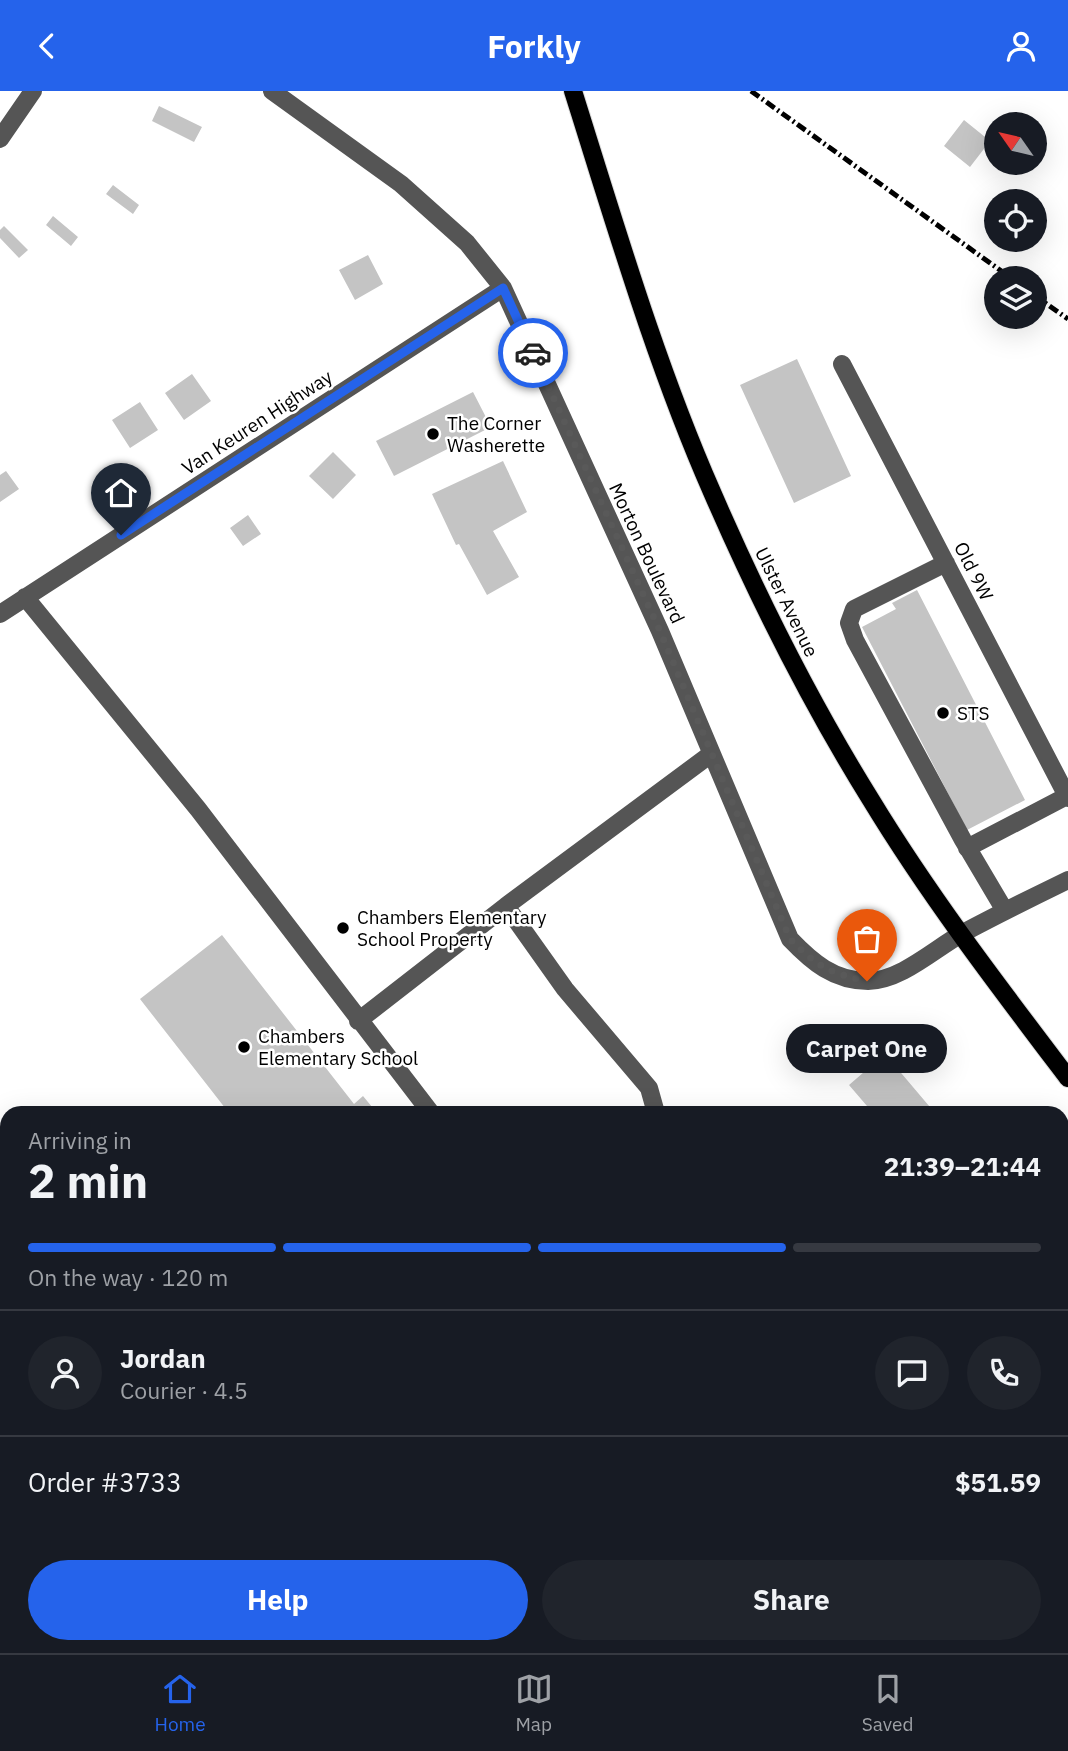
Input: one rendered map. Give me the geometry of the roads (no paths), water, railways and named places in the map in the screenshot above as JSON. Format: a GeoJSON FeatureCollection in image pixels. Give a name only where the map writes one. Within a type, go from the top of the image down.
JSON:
{"type":"FeatureCollection","features":[{"type":"Feature","properties":{"kind":"main road","name":"Ulster Avenue"},"geometry":{"type":"LineString","coordinates":[[573,91],[636,289],[711,491],[793,663],[870,800],[960,935],[1068,1078]]}},
{"type":"Feature","properties":{"kind":"street"},"geometry":{"type":"LineString","coordinates":[[0,139],[33,91]]}},
{"type":"Feature","properties":{"kind":"street","name":"Morton Boulevard"},"geometry":{"type":"LineString","coordinates":[[272,91],[401,184],[467,243],[503,288],[660,631],[790,939],[813,963],[831,974],[867,981],[886,978],[960,935],[1068,880]]}},
{"type":"Feature","properties":{"kind":"street","name":"Van Keuren Highway"},"geometry":{"type":"LineString","coordinates":[[0,614],[503,288]]}},
{"type":"Feature","properties":{"kind":"street","name":"Old 9W"},"geometry":{"type":"LineString","coordinates":[[842,364],[1068,797]]}},
{"type":"Feature","properties":{"kind":"street"},"geometry":{"type":"LineString","coordinates":[[946,563],[855,609],[849,623],[855,640],[967,848],[1005,911]]}},
{"type":"Feature","properties":{"kind":"street"},"geometry":{"type":"LineString","coordinates":[[25,597],[198,809],[425,1106]]}},
{"type":"Feature","properties":{"kind":"street"},"geometry":{"type":"LineString","coordinates":[[358,1021],[506,906],[711,754]]}},
{"type":"Feature","properties":{"kind":"street"},"geometry":{"type":"LineString","coordinates":[[967,848],[1068,797]]}},
{"type":"Feature","properties":{"kind":"street"},"geometry":{"type":"LineString","coordinates":[[506,906],[565,989],[649,1088],[654,1106]]}},
{"type":"Feature","properties":{"kind":"railway"},"geometry":{"type":"LineString","coordinates":[[751,91],[994,266]]}},
{"type":"Feature","properties":{"kind":"railway"},"geometry":{"type":"LineString","coordinates":[[1047,304],[1068,319]]}},
{"type":"Feature","properties":{"kind":"place","name":"The Corner Washerette"},"geometry":{"type":"Point","coordinates":[433,434]}},
{"type":"Feature","properties":{"kind":"place","name":"STS"},"geometry":{"type":"Point","coordinates":[943,713]}},
{"type":"Feature","properties":{"kind":"place","name":"Chambers Elementary School Property"},"geometry":{"type":"Point","coordinates":[343,928]}},
{"type":"Feature","properties":{"kind":"place","name":"Carpet One"},"geometry":{"type":"Point","coordinates":[867,981]}},
{"type":"Feature","properties":{"kind":"place","name":"Chambers Elementary School"},"geometry":{"type":"Point","coordinates":[244,1047]}}]}
